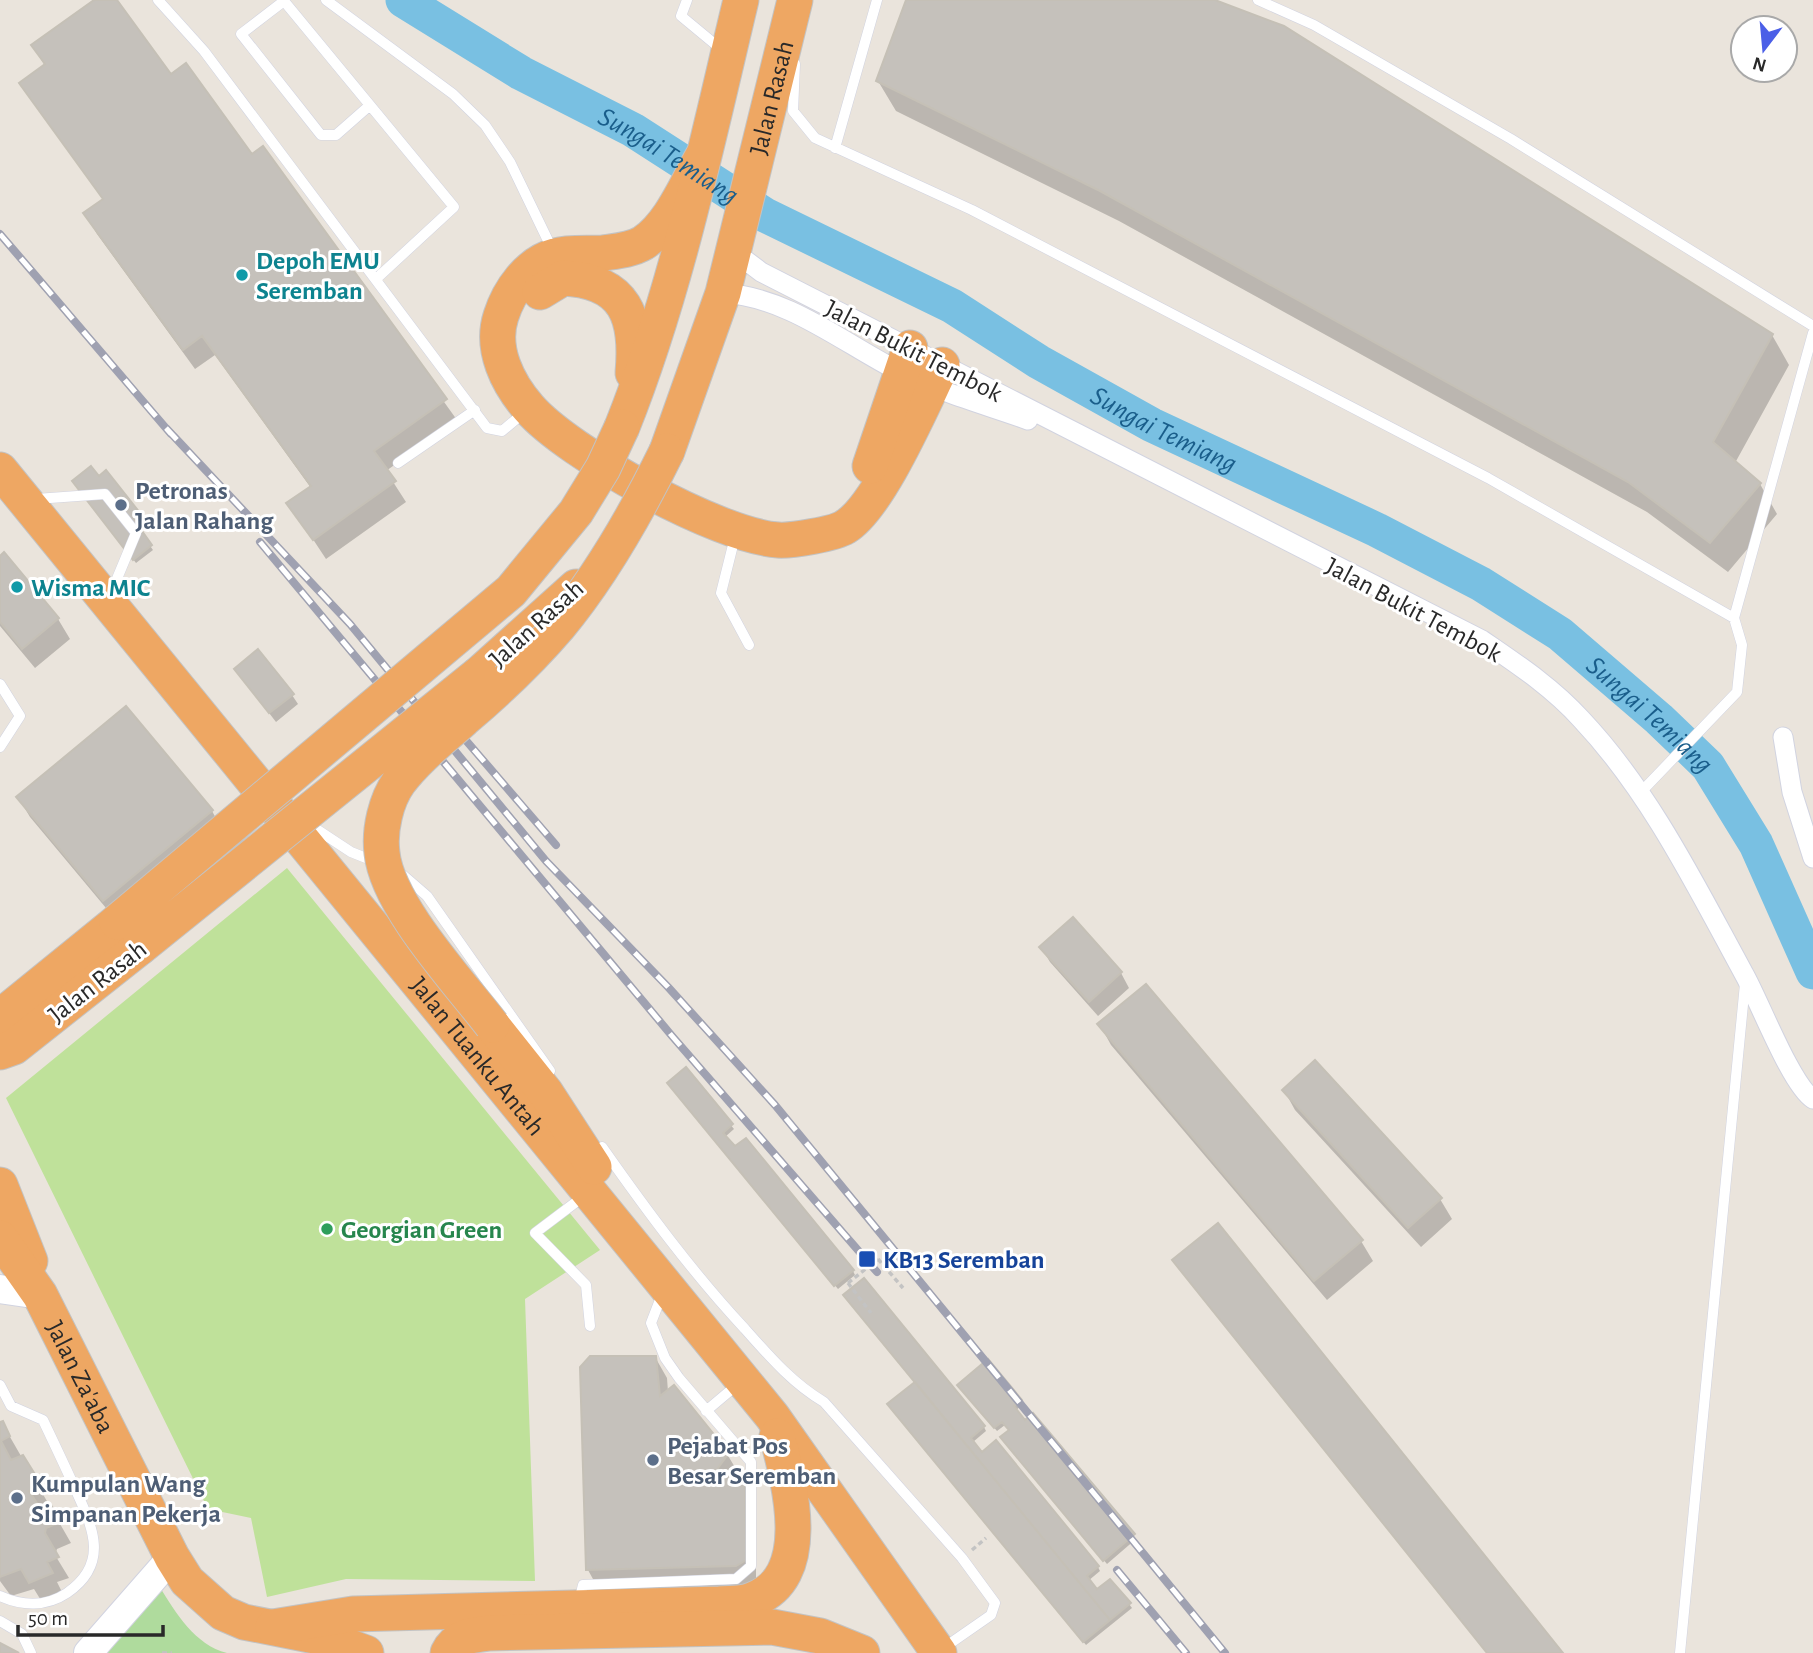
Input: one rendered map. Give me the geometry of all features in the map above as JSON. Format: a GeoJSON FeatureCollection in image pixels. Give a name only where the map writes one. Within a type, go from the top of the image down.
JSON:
{"type":"FeatureCollection","features":[{"type":"Feature","properties":{"kind":"highway","name":"Jalan Rasah"},"geometry":{"type":"LineString","coordinates":[[0,1052],[14,1047],[128,935],[511,591],[576,512],[603,468],[626,418],[663,309],[685,199],[706,142],[741,0]]}},
{"type":"Feature","properties":{"kind":"highway","name":"Jalan Rasah"},"geometry":{"type":"LineString","coordinates":[[0,1017],[128,935],[479,674],[604,561],[638,510],[667,451],[723,293],[755,153],[796,0]]}},
{"type":"Feature","properties":{"kind":"highway"},"geometry":{"type":"LineString","coordinates":[[685,199],[644,242],[624,251],[555,256],[536,266],[511,290],[500,319],[497,342],[503,365],[512,386],[529,408],[561,437],[669,502],[737,530],[778,540],[804,537],[845,527],[879,490],[921,368]]}},
{"type":"Feature","properties":{"kind":"highway"},"geometry":{"type":"LineString","coordinates":[[529,408],[519,341],[523,320],[531,300],[546,286],[564,278],[601,285],[617,295],[627,309],[635,346],[626,418]]}},
{"type":"Feature","properties":{"kind":"highway","name":"Jalan Tuanku Antah"},"geometry":{"type":"LineString","coordinates":[[7,482],[108,601],[772,1416],[939,1652]]}},
{"type":"Feature","properties":{"kind":"highway"},"geometry":{"type":"LineString","coordinates":[[604,561],[559,626],[398,784],[382,830],[382,853],[388,880],[398,900],[546,1093],[609,1190],[660,1278]]}},
{"type":"Feature","properties":{"kind":"highway","name":"Jalan Za'aba"},"geometry":{"type":"LineString","coordinates":[[0,1185],[20,1230],[40,1295]]}},
{"type":"Feature","properties":{"kind":"highway","name":"Jalan Za'aba"},"geometry":{"type":"LineString","coordinates":[[0,1238],[40,1295],[172,1557],[187,1581],[223,1613],[244,1622],[325,1638],[366,1653]]}},
{"type":"Feature","properties":{"kind":"highway"},"geometry":{"type":"LineString","coordinates":[[273,1627],[353,1614],[720,1604],[752,1600],[770,1590],[791,1553],[794,1530],[791,1491],[772,1416]]}},
{"type":"Feature","properties":{"kind":"highway"},"geometry":{"type":"LineString","coordinates":[[448,1653],[452,1643],[468,1636],[489,1633],[772,1627],[820,1636],[862,1653]]}},
{"type":"Feature","properties":{"kind":"street","name":"Jalan Bukit Tembok"},"geometry":{"type":"LineString","coordinates":[[734,238],[761,272],[921,368]]}},
{"type":"Feature","properties":{"kind":"street","name":"Jalan Bukit Tembok"},"geometry":{"type":"LineString","coordinates":[[723,293],[747,295],[779,305],[1099,445],[1482,640],[1541,681],[1581,719],[1641,792],[1746,976],[1797,1079],[1813,1099]]}},
{"type":"Feature","properties":{"kind":"street"},"geometry":{"type":"LineString","coordinates":[[1783,737],[1792,792],[1813,858]]}},
{"type":"Feature","properties":{"kind":"street"},"geometry":{"type":"LineString","coordinates":[[0,1289],[40,1295]]}},
{"type":"Feature","properties":{"kind":"street"},"geometry":{"type":"LineString","coordinates":[[88,1653],[172,1557]]}},
{"type":"Feature","properties":{"kind":"lane"},"geometry":{"type":"LineString","coordinates":[[158,0],[204,51],[487,428],[502,431],[529,408]]}},
{"type":"Feature","properties":{"kind":"lane"},"geometry":{"type":"LineString","coordinates":[[326,0],[453,94],[485,125],[510,162],[555,256]]}},
{"type":"Feature","properties":{"kind":"lane"},"geometry":{"type":"LineString","coordinates":[[687,0],[681,16],[728,55]]}},
{"type":"Feature","properties":{"kind":"lane"},"geometry":{"type":"LineString","coordinates":[[796,0],[796,42]]}},
{"type":"Feature","properties":{"kind":"lane"},"geometry":{"type":"LineString","coordinates":[[835,148],[877,0]]}},
{"type":"Feature","properties":{"kind":"lane"},"geometry":{"type":"LineString","coordinates":[[1258,0],[1314,25],[1511,139],[1813,326]]}},
{"type":"Feature","properties":{"kind":"lane"},"geometry":{"type":"LineString","coordinates":[[369,106],[336,135],[321,135],[241,34],[284,1],[454,207],[376,279]]}},
{"type":"Feature","properties":{"kind":"lane"},"geometry":{"type":"LineString","coordinates":[[795,55],[793,111],[814,138],[972,209],[1489,478],[1734,618]]}},
{"type":"Feature","properties":{"kind":"lane"},"geometry":{"type":"LineString","coordinates":[[1641,792],[1737,692],[1742,645],[1734,618],[1813,333]]}},
{"type":"Feature","properties":{"kind":"lane"},"geometry":{"type":"LineString","coordinates":[[398,463],[475,410]]}},
{"type":"Feature","properties":{"kind":"lane"},"geometry":{"type":"LineString","coordinates":[[7,482],[105,494],[136,533],[108,601]]}},
{"type":"Feature","properties":{"kind":"lane"},"geometry":{"type":"LineString","coordinates":[[737,530],[721,593],[749,645]]}},
{"type":"Feature","properties":{"kind":"lane"},"geometry":{"type":"LineString","coordinates":[[0,684],[20,716],[0,747]]}},
{"type":"Feature","properties":{"kind":"lane"},"geometry":{"type":"LineString","coordinates":[[254,780],[290,811],[351,852],[396,869],[412,880],[427,896],[560,1086]]}},
{"type":"Feature","properties":{"kind":"lane"},"geometry":{"type":"LineString","coordinates":[[1681,1653],[1746,976]]}},
{"type":"Feature","properties":{"kind":"lane"},"geometry":{"type":"LineString","coordinates":[[598,1143],[705,1285],[778,1365],[804,1390],[824,1402],[962,1558],[995,1603],[991,1615],[939,1652]]}},
{"type":"Feature","properties":{"kind":"lane"},"geometry":{"type":"LineString","coordinates":[[590,1192],[535,1233],[586,1285],[590,1326]]}},
{"type":"Feature","properties":{"kind":"lane"},"geometry":{"type":"LineString","coordinates":[[578,1606],[583,1585],[736,1579],[751,1566],[751,1462],[706,1411],[665,1357],[651,1323],[660,1278]]}},
{"type":"Feature","properties":{"kind":"lane"},"geometry":{"type":"LineString","coordinates":[[706,1411],[742,1381]]}},
{"type":"Feature","properties":{"kind":"lane"},"geometry":{"type":"LineString","coordinates":[[0,1385],[12,1406],[43,1420],[90,1522],[95,1541],[92,1561],[83,1581],[63,1596],[33,1604],[0,1596]]}},
{"type":"Feature","properties":{"kind":"lane"},"geometry":{"type":"LineString","coordinates":[[0,1621],[22,1634],[31,1653]]}},
{"type":"Feature","properties":{"kind":"path"},"geometry":{"type":"LineString","coordinates":[[871,1313],[848,1283],[878,1259],[903,1288]]}},
{"type":"Feature","properties":{"kind":"path"},"geometry":{"type":"LineString","coordinates":[[162,1653],[171,1653]]}},
{"type":"Feature","properties":{"kind":"green space","name":"Georgian Green"},"geometry":{"type":"Polygon","coordinates":[[[287,868],[600,1250],[525,1299],[535,1581],[346,1579],[267,1597],[251,1518],[208,1509],[6,1098],[287,868]]]}},
{"type":"Feature","properties":{"kind":"green space"},"geometry":{"type":"Polygon","coordinates":[[[159,1586],[187,1627],[205,1643],[227,1653],[103,1653],[159,1586]]]}},
{"type":"Feature","properties":{"kind":"building","name":"Depoh EMU Seremban"},"geometry":{"type":"Polygon","coordinates":[[[94,0],[117,0],[171,74],[186,63],[252,154],[263,146],[447,399],[374,451],[396,481],[313,540],[286,503],[311,486],[202,336],[183,350],[83,213],[103,199],[19,83],[45,64],[31,45],[94,0]]]}},
{"type":"Feature","properties":{"kind":"building"},"geometry":{"type":"Polygon","coordinates":[[[906,0],[1215,0],[1284,26],[1773,334],[1713,442],[1761,483],[1710,543],[1628,482],[1100,191],[876,81],[906,0]]]}},
{"type":"Feature","properties":{"kind":"building"},"geometry":{"type":"Polygon","coordinates":[[[91,466],[99,476],[106,470],[144,518],[137,524],[152,545],[133,560],[72,481],[91,466]]]}},
{"type":"Feature","properties":{"kind":"building","name":"Wisma MIC"},"geometry":{"type":"Polygon","coordinates":[[[4,552],[59,618],[22,649],[0,622],[0,556],[4,552]]]}},
{"type":"Feature","properties":{"kind":"building"},"geometry":{"type":"Polygon","coordinates":[[[258,649],[294,694],[269,713],[234,669],[258,649]]]}},
{"type":"Feature","properties":{"kind":"building"},"geometry":{"type":"Polygon","coordinates":[[[126,706],[213,810],[103,901],[16,797],[126,706]]]}},
{"type":"Feature","properties":{"kind":"building"},"geometry":{"type":"Polygon","coordinates":[[[1073,917],[1122,972],[1089,1002],[1039,947],[1073,917]]]}},
{"type":"Feature","properties":{"kind":"building"},"geometry":{"type":"Polygon","coordinates":[[[1146,984],[1363,1240],[1314,1281],[1097,1024],[1146,984]]]}},
{"type":"Feature","properties":{"kind":"building"},"geometry":{"type":"Polygon","coordinates":[[[1315,1060],[1442,1198],[1408,1228],[1282,1090],[1315,1060]]]}},
{"type":"Feature","properties":{"kind":"building"},"geometry":{"type":"Polygon","coordinates":[[[686,1067],[733,1124],[723,1133],[735,1146],[746,1138],[854,1270],[834,1286],[667,1083],[686,1067]]]}},
{"type":"Feature","properties":{"kind":"building"},"geometry":{"type":"Polygon","coordinates":[[[1218,1223],[1563,1653],[1487,1653],[1172,1260],[1218,1223]]]}},
{"type":"Feature","properties":{"kind":"building"},"geometry":{"type":"Polygon","coordinates":[[[864,1278],[985,1426],[971,1438],[982,1452],[996,1440],[1099,1566],[1087,1576],[1097,1589],[1110,1579],[1131,1603],[1110,1620],[843,1295],[864,1278]]]}},
{"type":"Feature","properties":{"kind":"building","name":"Pejabat Pos Besar Seremban"},"geometry":{"type":"Polygon","coordinates":[[[590,1356],[656,1356],[660,1396],[674,1385],[729,1453],[718,1468],[717,1475],[736,1476],[745,1480],[746,1560],[736,1566],[586,1570],[580,1367],[590,1356]]]}},
{"type":"Feature","properties":{"kind":"building"},"geometry":{"type":"Polygon","coordinates":[[[988,1359],[1022,1400],[1014,1406],[1025,1420],[1033,1413],[1135,1534],[1103,1561],[1000,1437],[1009,1430],[1002,1422],[994,1428],[957,1385],[988,1359]]]}},
{"type":"Feature","properties":{"kind":"building"},"geometry":{"type":"Polygon","coordinates":[[[915,1382],[1110,1620],[1083,1642],[887,1404],[915,1382]]]}},
{"type":"Feature","properties":{"kind":"building","name":"Kumpulan Wang Simpanan Pekerja"},"geometry":{"type":"Polygon","coordinates":[[[3,1421],[10,1436],[1,1441],[11,1460],[23,1455],[41,1484],[29,1491],[41,1509],[51,1505],[61,1522],[46,1528],[45,1533],[59,1557],[47,1562],[53,1573],[29,1583],[21,1569],[0,1577],[0,1422],[3,1421]]]}},
{"type":"Feature","properties":{"kind":"building"},"geometry":{"type":"Polygon","coordinates":[[[0,1643],[19,1653],[0,1653],[0,1643]]]}},
{"type":"Feature","properties":{"kind":"waterway","name":"Sungai Temiang"},"geometry":{"type":"LineString","coordinates":[[403,0],[521,73],[633,130],[765,215],[952,306],[1039,362],[1152,425],[1377,530],[1481,584],[1560,634],[1659,719],[1708,766],[1756,844],[1813,972]]}},
{"type":"Feature","properties":{"kind":"railway"},"geometry":{"type":"LineString","coordinates":[[0,234],[171,434]]}},
{"type":"Feature","properties":{"kind":"railway"},"geometry":{"type":"LineString","coordinates":[[166,428],[350,624],[546,861],[668,987],[775,1105],[1225,1653]]}},
{"type":"Feature","properties":{"kind":"railway"},"geometry":{"type":"LineString","coordinates":[[260,542],[672,1036],[877,1272]]}},
{"type":"Feature","properties":{"kind":"railway"},"geometry":{"type":"LineString","coordinates":[[432,701],[556,845]]}},
{"type":"Feature","properties":{"kind":"railway"},"geometry":{"type":"LineString","coordinates":[[1117,1570],[1186,1653]]}},
{"type":"Feature","properties":{"kind":"place","name":"Depoh EMU Seremban"},"geometry":{"type":"Point","coordinates":[242,275]}},
{"type":"Feature","properties":{"kind":"place","name":"Petronas Jalan Rahang"},"geometry":{"type":"Point","coordinates":[121,505]}},
{"type":"Feature","properties":{"kind":"place","name":"Wisma MIC"},"geometry":{"type":"Point","coordinates":[17,587]}},
{"type":"Feature","properties":{"kind":"place","name":"Georgian Green"},"geometry":{"type":"Point","coordinates":[327,1229]}},
{"type":"Feature","properties":{"kind":"place","name":"KB13 Seremban"},"geometry":{"type":"Point","coordinates":[867,1259]}},
{"type":"Feature","properties":{"kind":"place","name":"Pejabat Pos Besar Seremban"},"geometry":{"type":"Point","coordinates":[653,1460]}},
{"type":"Feature","properties":{"kind":"place","name":"Kumpulan Wang Simpanan Pekerja"},"geometry":{"type":"Point","coordinates":[17,1498]}}]}
